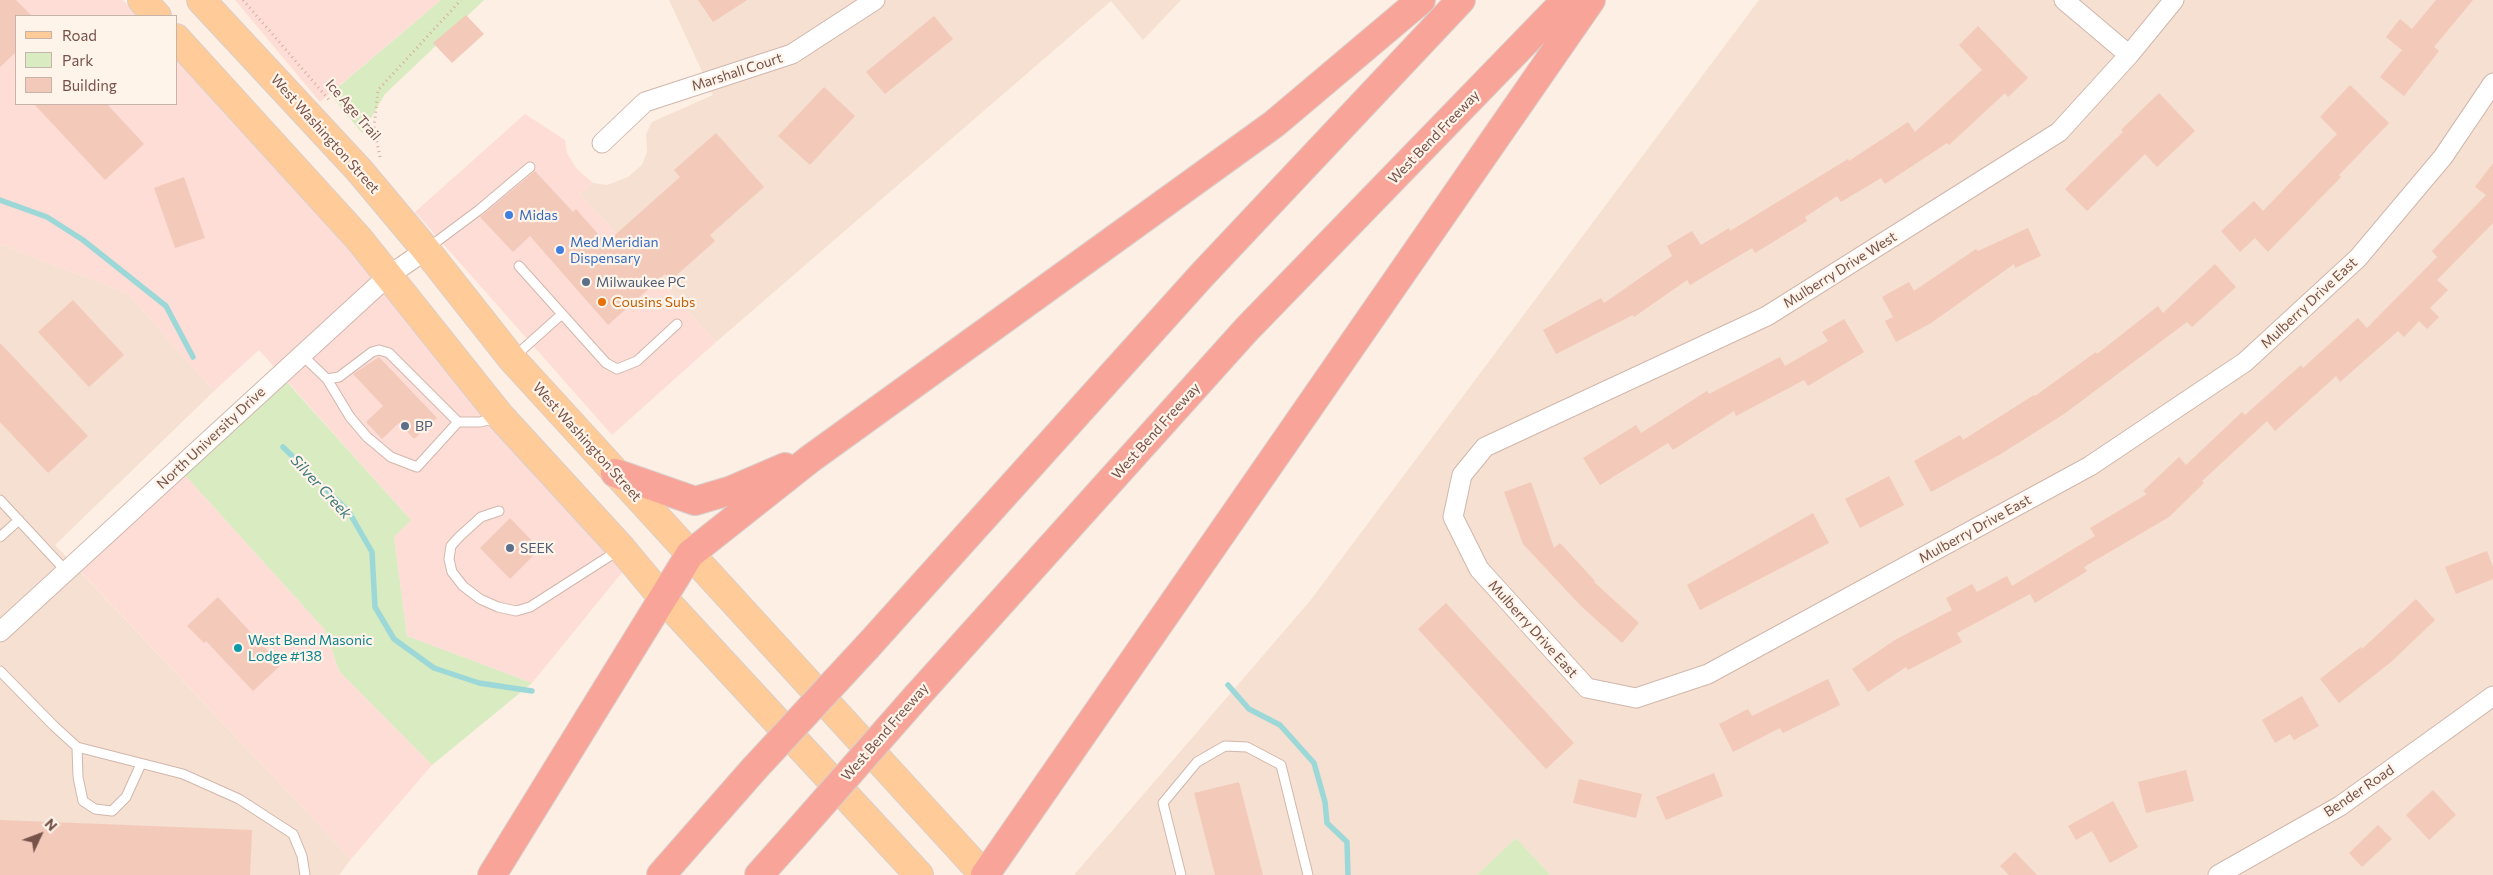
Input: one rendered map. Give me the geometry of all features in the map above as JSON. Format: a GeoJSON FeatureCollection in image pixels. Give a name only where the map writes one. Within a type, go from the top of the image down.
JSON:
{"type":"FeatureCollection","features":[{"type":"Feature","properties":{"kind":"highway"},"geometry":{"type":"LineString","coordinates":[[492,875],[690,554],[810,459],[1274,124],[1421,0]]}},
{"type":"Feature","properties":{"kind":"highway"},"geometry":{"type":"LineString","coordinates":[[661,875],[754,769],[868,646],[1202,275],[1460,0]]}},
{"type":"Feature","properties":{"kind":"highway","name":"West Bend Freeway"},"geometry":{"type":"LineString","coordinates":[[759,875],[1246,330],[1566,0]]}},
{"type":"Feature","properties":{"kind":"highway"},"geometry":{"type":"LineString","coordinates":[[984,875],[1591,0]]}},
{"type":"Feature","properties":{"kind":"highway"},"geometry":{"type":"LineString","coordinates":[[615,473],[695,501],[729,492],[770,473],[810,459]]}},
{"type":"Feature","properties":{"kind":"main road"},"geometry":{"type":"LineString","coordinates":[[142,0],[156,15]]}},
{"type":"Feature","properties":{"kind":"main road","name":"West Washington Street"},"geometry":{"type":"LineString","coordinates":[[201,0],[359,170],[426,250],[512,359],[984,875]]}},
{"type":"Feature","properties":{"kind":"main road"},"geometry":{"type":"LineString","coordinates":[[178,40],[359,239],[501,418],[622,549],[662,597],[919,875]]}},
{"type":"Feature","properties":{"kind":"street","name":"Marshall Court"},"geometry":{"type":"LineString","coordinates":[[602,143],[645,102],[792,54],[875,0]]}},
{"type":"Feature","properties":{"kind":"street"},"geometry":{"type":"LineString","coordinates":[[2064,0],[2129,55]]}},
{"type":"Feature","properties":{"kind":"street","name":"Mulberry Drive West"},"geometry":{"type":"LineString","coordinates":[[1462,475],[1485,447],[1768,316],[2058,132],[2129,55],[2174,0]]}},
{"type":"Feature","properties":{"kind":"street","name":"Mulberry Drive East"},"geometry":{"type":"LineString","coordinates":[[1462,475],[1453,517],[1479,569],[1587,688],[1636,698],[1708,674],[2090,466],[2245,362],[2358,258],[2443,157],[2493,83]]}},
{"type":"Feature","properties":{"kind":"street","name":"North University Drive"},"geometry":{"type":"LineString","coordinates":[[0,632],[388,276],[426,250]]}},
{"type":"Feature","properties":{"kind":"street","name":"Bender Road"},"geometry":{"type":"LineString","coordinates":[[2218,875],[2340,806],[2493,696]]}},
{"type":"Feature","properties":{"kind":"lane"},"geometry":{"type":"LineString","coordinates":[[426,250],[445,233],[473,215],[530,167]]}},
{"type":"Feature","properties":{"kind":"lane"},"geometry":{"type":"LineString","coordinates":[[519,266],[606,363],[617,369],[637,361],[677,324]]}},
{"type":"Feature","properties":{"kind":"lane"},"geometry":{"type":"LineString","coordinates":[[512,359],[562,314]]}},
{"type":"Feature","properties":{"kind":"lane"},"geometry":{"type":"LineString","coordinates":[[327,379],[339,377],[372,352],[379,350],[389,353],[458,422],[480,422],[501,418]]}},
{"type":"Feature","properties":{"kind":"lane"},"geometry":{"type":"LineString","coordinates":[[302,355],[327,379],[350,416],[367,437],[391,457],[417,466],[458,422]]}},
{"type":"Feature","properties":{"kind":"lane"},"geometry":{"type":"LineString","coordinates":[[0,500],[66,571]]}},
{"type":"Feature","properties":{"kind":"lane"},"geometry":{"type":"LineString","coordinates":[[499,511],[481,517],[451,546],[448,559],[452,572],[463,586],[480,599],[498,607],[516,611],[530,607],[622,549]]}},
{"type":"Feature","properties":{"kind":"lane"},"geometry":{"type":"LineString","coordinates":[[0,537],[19,520]]}},
{"type":"Feature","properties":{"kind":"lane"},"geometry":{"type":"LineString","coordinates":[[0,671],[54,726],[78,747],[183,774],[239,799],[292,834],[302,856],[305,875]]}},
{"type":"Feature","properties":{"kind":"lane"},"geometry":{"type":"LineString","coordinates":[[1181,875],[1163,803],[1197,762],[1225,746],[1246,747],[1280,765],[1308,875]]}},
{"type":"Feature","properties":{"kind":"lane"},"geometry":{"type":"LineString","coordinates":[[78,747],[78,777],[82,801],[95,809],[112,811],[126,797],[141,764]]}},
{"type":"Feature","properties":{"kind":"path","name":"Ice Age Trail"},"geometry":{"type":"LineString","coordinates":[[243,0],[331,103]]}},
{"type":"Feature","properties":{"kind":"path","name":"Ice Age Trail"},"geometry":{"type":"LineString","coordinates":[[374,152],[380,158],[374,128],[378,90],[461,0]]}},
{"type":"Feature","properties":{"kind":"shaded area"},"geometry":{"type":"Polygon","coordinates":[[[0,0],[123,0],[137,15],[15,15],[15,105],[178,105],[178,61],[407,313],[624,570],[532,683],[407,636],[394,537],[411,520],[259,350],[214,391],[128,294],[0,244],[0,0]]]}},
{"type":"Feature","properties":{"kind":"shaded area"},"geometry":{"type":"Polygon","coordinates":[[[235,0],[441,0],[320,102],[235,0]]]}},
{"type":"Feature","properties":{"kind":"shaded area"},"geometry":{"type":"Polygon","coordinates":[[[669,0],[1181,0],[1143,40],[1111,1],[716,342],[580,194],[593,183],[607,185],[628,177],[642,165],[647,152],[646,134],[652,122],[713,95],[669,0]]]}},
{"type":"Feature","properties":{"kind":"shaded area"},"geometry":{"type":"Polygon","coordinates":[[[1759,0],[2493,0],[2493,875],[1550,875],[1516,838],[1477,875],[1074,875],[1310,601],[1759,0]]]}},
{"type":"Feature","properties":{"kind":"shaded area"},"geometry":{"type":"Polygon","coordinates":[[[525,114],[565,140],[567,153],[576,168],[593,183],[580,194],[716,342],[612,435],[415,212],[525,114]]]}},
{"type":"Feature","properties":{"kind":"shaded area"},"geometry":{"type":"Polygon","coordinates":[[[0,244],[128,294],[214,391],[55,545],[351,859],[339,875],[0,875],[0,244]]]}},
{"type":"Feature","properties":{"kind":"shaded area"},"geometry":{"type":"Polygon","coordinates":[[[184,474],[325,630],[339,671],[432,765],[351,859],[80,571],[184,474]]]}},
{"type":"Feature","properties":{"kind":"green space"},"geometry":{"type":"Polygon","coordinates":[[[441,0],[484,0],[385,94],[362,133],[330,94],[441,0]]]}},
{"type":"Feature","properties":{"kind":"green space"},"geometry":{"type":"Polygon","coordinates":[[[285,380],[411,520],[394,537],[407,636],[532,683],[432,765],[339,671],[325,630],[184,474],[285,380]]]}},
{"type":"Feature","properties":{"kind":"green space"},"geometry":{"type":"Polygon","coordinates":[[[1516,838],[1550,875],[1477,875],[1516,838]]]}},
{"type":"Feature","properties":{"kind":"building"},"geometry":{"type":"Polygon","coordinates":[[[0,0],[16,0],[31,15],[15,15],[15,53],[0,67],[0,0]]]}},
{"type":"Feature","properties":{"kind":"building"},"geometry":{"type":"Polygon","coordinates":[[[698,0],[747,0],[713,22],[698,0]]]}},
{"type":"Feature","properties":{"kind":"building"},"geometry":{"type":"Polygon","coordinates":[[[2436,0],[2473,0],[2434,47],[2439,51],[2404,96],[2380,77],[2402,50],[2386,37],[2400,19],[2412,29],[2436,0]]]}},
{"type":"Feature","properties":{"kind":"building"},"geometry":{"type":"Polygon","coordinates":[[[466,15],[484,34],[452,63],[433,43],[466,15]]]}},
{"type":"Feature","properties":{"kind":"building"},"geometry":{"type":"Polygon","coordinates":[[[934,16],[953,39],[885,94],[866,72],[934,16]]]}},
{"type":"Feature","properties":{"kind":"building"},"geometry":{"type":"Polygon","coordinates":[[[1978,26],[2028,78],[2008,97],[2005,93],[1949,145],[1947,143],[1885,184],[1881,178],[1841,202],[1837,196],[1805,217],[1807,221],[1755,253],[1752,248],[1690,285],[1687,280],[1634,317],[1633,315],[1556,354],[1543,330],[1601,298],[1604,303],[1672,256],[1667,246],[1692,231],[1701,245],[1729,228],[1730,231],[1848,159],[1849,161],[1908,122],[1915,132],[1982,70],[1959,45],[1978,26]]]}},
{"type":"Feature","properties":{"kind":"building"},"geometry":{"type":"Polygon","coordinates":[[[2350,85],[2389,123],[2339,175],[2341,177],[2268,252],[2255,238],[2240,252],[2221,231],[2254,201],[2263,211],[2337,134],[2320,117],[2350,85]]]}},
{"type":"Feature","properties":{"kind":"building"},"geometry":{"type":"Polygon","coordinates":[[[824,87],[855,116],[810,165],[778,136],[824,87]]]}},
{"type":"Feature","properties":{"kind":"building"},"geometry":{"type":"Polygon","coordinates":[[[2159,93],[2195,131],[2157,167],[2145,154],[2087,211],[2065,189],[2123,132],[2121,130],[2159,93]]]}},
{"type":"Feature","properties":{"kind":"building"},"geometry":{"type":"Polygon","coordinates":[[[35,105],[108,105],[144,144],[105,180],[35,105]]]}},
{"type":"Feature","properties":{"kind":"building"},"geometry":{"type":"Polygon","coordinates":[[[716,133],[764,187],[710,235],[715,241],[671,280],[665,274],[608,325],[530,236],[513,252],[480,217],[535,171],[573,212],[576,209],[606,243],[680,177],[674,170],[716,133]]]}},
{"type":"Feature","properties":{"kind":"building"},"geometry":{"type":"Polygon","coordinates":[[[2493,163],[2493,223],[2437,280],[2448,290],[2430,308],[2439,317],[2427,329],[2419,321],[2404,337],[2398,331],[2340,382],[2336,376],[2275,431],[2267,421],[2202,481],[2204,483],[2169,517],[2084,567],[2087,571],[2035,603],[2030,594],[1957,633],[1962,642],[1908,670],[1906,667],[1868,692],[1852,669],[1895,640],[1952,610],[1946,598],[1972,584],[1977,592],[2007,576],[2012,586],[2095,536],[2090,528],[2147,494],[2143,491],[2179,457],[2186,465],[2242,412],[2245,415],[2301,365],[2303,368],[2358,318],[2367,328],[2437,257],[2432,251],[2486,195],[2475,187],[2493,163]]]}},
{"type":"Feature","properties":{"kind":"building"},"geometry":{"type":"Polygon","coordinates":[[[184,177],[205,238],[175,248],[154,188],[184,177]]]}},
{"type":"Feature","properties":{"kind":"building"},"geometry":{"type":"Polygon","coordinates":[[[2028,228],[2041,256],[2015,268],[2014,264],[1931,323],[1896,342],[1885,321],[1893,317],[1882,297],[1909,282],[1914,291],[1976,249],[1978,251],[2028,228]]]}},
{"type":"Feature","properties":{"kind":"building"},"geometry":{"type":"Polygon","coordinates":[[[2215,264],[2236,287],[2192,327],[2187,322],[2064,414],[1999,455],[1931,492],[1914,461],[1960,435],[1963,440],[2035,396],[2096,352],[2097,354],[2158,306],[2163,313],[2215,264]]]}},
{"type":"Feature","properties":{"kind":"building"},"geometry":{"type":"Polygon","coordinates":[[[73,300],[124,355],[89,387],[38,332],[73,300]]]}},
{"type":"Feature","properties":{"kind":"building"},"geometry":{"type":"Polygon","coordinates":[[[1844,319],[1864,352],[1808,386],[1804,380],[1736,416],[1734,411],[1673,450],[1668,443],[1600,485],[1583,458],[1636,425],[1641,433],[1707,391],[1709,394],[1780,357],[1785,366],[1828,341],[1822,332],[1844,319]]]}},
{"type":"Feature","properties":{"kind":"building"},"geometry":{"type":"Polygon","coordinates":[[[0,343],[88,436],[48,473],[0,422],[0,343]]]}},
{"type":"Feature","properties":{"kind":"building"},"geometry":{"type":"Polygon","coordinates":[[[379,357],[437,418],[414,439],[399,423],[382,439],[366,422],[383,406],[353,374],[379,357]]]}},
{"type":"Feature","properties":{"kind":"building"},"geometry":{"type":"Polygon","coordinates":[[[1889,476],[1904,505],[1860,528],[1845,499],[1889,476]]]}},
{"type":"Feature","properties":{"kind":"building"},"geometry":{"type":"Polygon","coordinates":[[[1531,482],[1554,548],[1560,543],[1594,582],[1639,623],[1622,643],[1581,606],[1523,544],[1504,492],[1531,482]]]}},
{"type":"Feature","properties":{"kind":"building"},"geometry":{"type":"Polygon","coordinates":[[[1813,513],[1829,543],[1700,610],[1687,585],[1813,513]]]}},
{"type":"Feature","properties":{"kind":"building","name":"SEEK"},"geometry":{"type":"Polygon","coordinates":[[[510,518],[540,549],[510,579],[480,548],[510,518]]]}},
{"type":"Feature","properties":{"kind":"building"},"geometry":{"type":"Polygon","coordinates":[[[2487,551],[2493,567],[2493,579],[2456,594],[2445,567],[2487,551]]]}},
{"type":"Feature","properties":{"kind":"building","name":"West Bend Masonic Lodge #138"},"geometry":{"type":"Polygon","coordinates":[[[218,597],[281,665],[253,691],[206,641],[204,643],[187,626],[218,597]]]}},
{"type":"Feature","properties":{"kind":"building"},"geometry":{"type":"Polygon","coordinates":[[[2416,599],[2435,620],[2391,662],[2339,703],[2320,679],[2361,647],[2362,649],[2416,599]]]}},
{"type":"Feature","properties":{"kind":"building"},"geometry":{"type":"Polygon","coordinates":[[[1446,603],[1574,743],[1546,769],[1418,629],[1446,603]]]}},
{"type":"Feature","properties":{"kind":"building"},"geometry":{"type":"Polygon","coordinates":[[[1828,679],[1840,705],[1783,733],[1780,728],[1733,752],[1719,724],[1748,709],[1752,716],[1828,679]]]}},
{"type":"Feature","properties":{"kind":"building"},"geometry":{"type":"Polygon","coordinates":[[[2302,696],[2319,726],[2294,740],[2290,734],[2275,743],[2262,720],[2302,696]]]}},
{"type":"Feature","properties":{"kind":"building"},"geometry":{"type":"Polygon","coordinates":[[[2186,770],[2194,801],[2146,813],[2138,782],[2186,770]]]}},
{"type":"Feature","properties":{"kind":"building"},"geometry":{"type":"Polygon","coordinates":[[[1714,773],[1723,796],[1666,820],[1656,797],[1714,773]]]}},
{"type":"Feature","properties":{"kind":"building"},"geometry":{"type":"Polygon","coordinates":[[[1579,779],[1642,794],[1636,818],[1573,803],[1579,779]]]}},
{"type":"Feature","properties":{"kind":"building"},"geometry":{"type":"Polygon","coordinates":[[[1239,782],[1263,875],[1215,875],[1194,793],[1239,782]]]}},
{"type":"Feature","properties":{"kind":"building"},"geometry":{"type":"Polygon","coordinates":[[[2433,790],[2456,815],[2429,840],[2406,815],[2433,790]]]}},
{"type":"Feature","properties":{"kind":"building"},"geometry":{"type":"Polygon","coordinates":[[[2113,801],[2138,847],[2110,863],[2092,831],[2076,840],[2068,826],[2113,801]]]}},
{"type":"Feature","properties":{"kind":"building"},"geometry":{"type":"Polygon","coordinates":[[[0,820],[252,830],[250,875],[0,875],[0,820]]]}},
{"type":"Feature","properties":{"kind":"building"},"geometry":{"type":"Polygon","coordinates":[[[2378,825],[2392,839],[2362,867],[2349,853],[2378,825]]]}},
{"type":"Feature","properties":{"kind":"building"},"geometry":{"type":"Polygon","coordinates":[[[2015,852],[2037,875],[2009,875],[2000,866],[2015,852]]]}},
{"type":"Feature","properties":{"kind":"waterway","name":"Silver Creek"},"geometry":{"type":"LineString","coordinates":[[0,200],[47,217],[83,240],[166,306],[193,357]]}},
{"type":"Feature","properties":{"kind":"waterway","name":"Silver Creek"},"geometry":{"type":"LineString","coordinates":[[283,447],[349,512],[372,552],[375,607],[394,639],[434,668],[479,683],[532,691]]}},
{"type":"Feature","properties":{"kind":"waterway","name":"Silver Creek"},"geometry":{"type":"LineString","coordinates":[[1228,685],[1249,709],[1280,725],[1314,763],[1325,802],[1327,823],[1347,842],[1348,875]]}},
{"type":"Feature","properties":{"kind":"place","name":"Midas"},"geometry":{"type":"Point","coordinates":[509,215]}},
{"type":"Feature","properties":{"kind":"place","name":"Med Meridian Dispensary"},"geometry":{"type":"Point","coordinates":[560,250]}},
{"type":"Feature","properties":{"kind":"place","name":"Milwaukee PC"},"geometry":{"type":"Point","coordinates":[586,282]}},
{"type":"Feature","properties":{"kind":"place","name":"Cousins Subs"},"geometry":{"type":"Point","coordinates":[602,302]}},
{"type":"Feature","properties":{"kind":"place","name":"BP"},"geometry":{"type":"Point","coordinates":[405,426]}},
{"type":"Feature","properties":{"kind":"place","name":"SEEK"},"geometry":{"type":"Point","coordinates":[510,548]}},
{"type":"Feature","properties":{"kind":"place","name":"West Bend Masonic Lodge #138"},"geometry":{"type":"Point","coordinates":[238,648]}}]}
